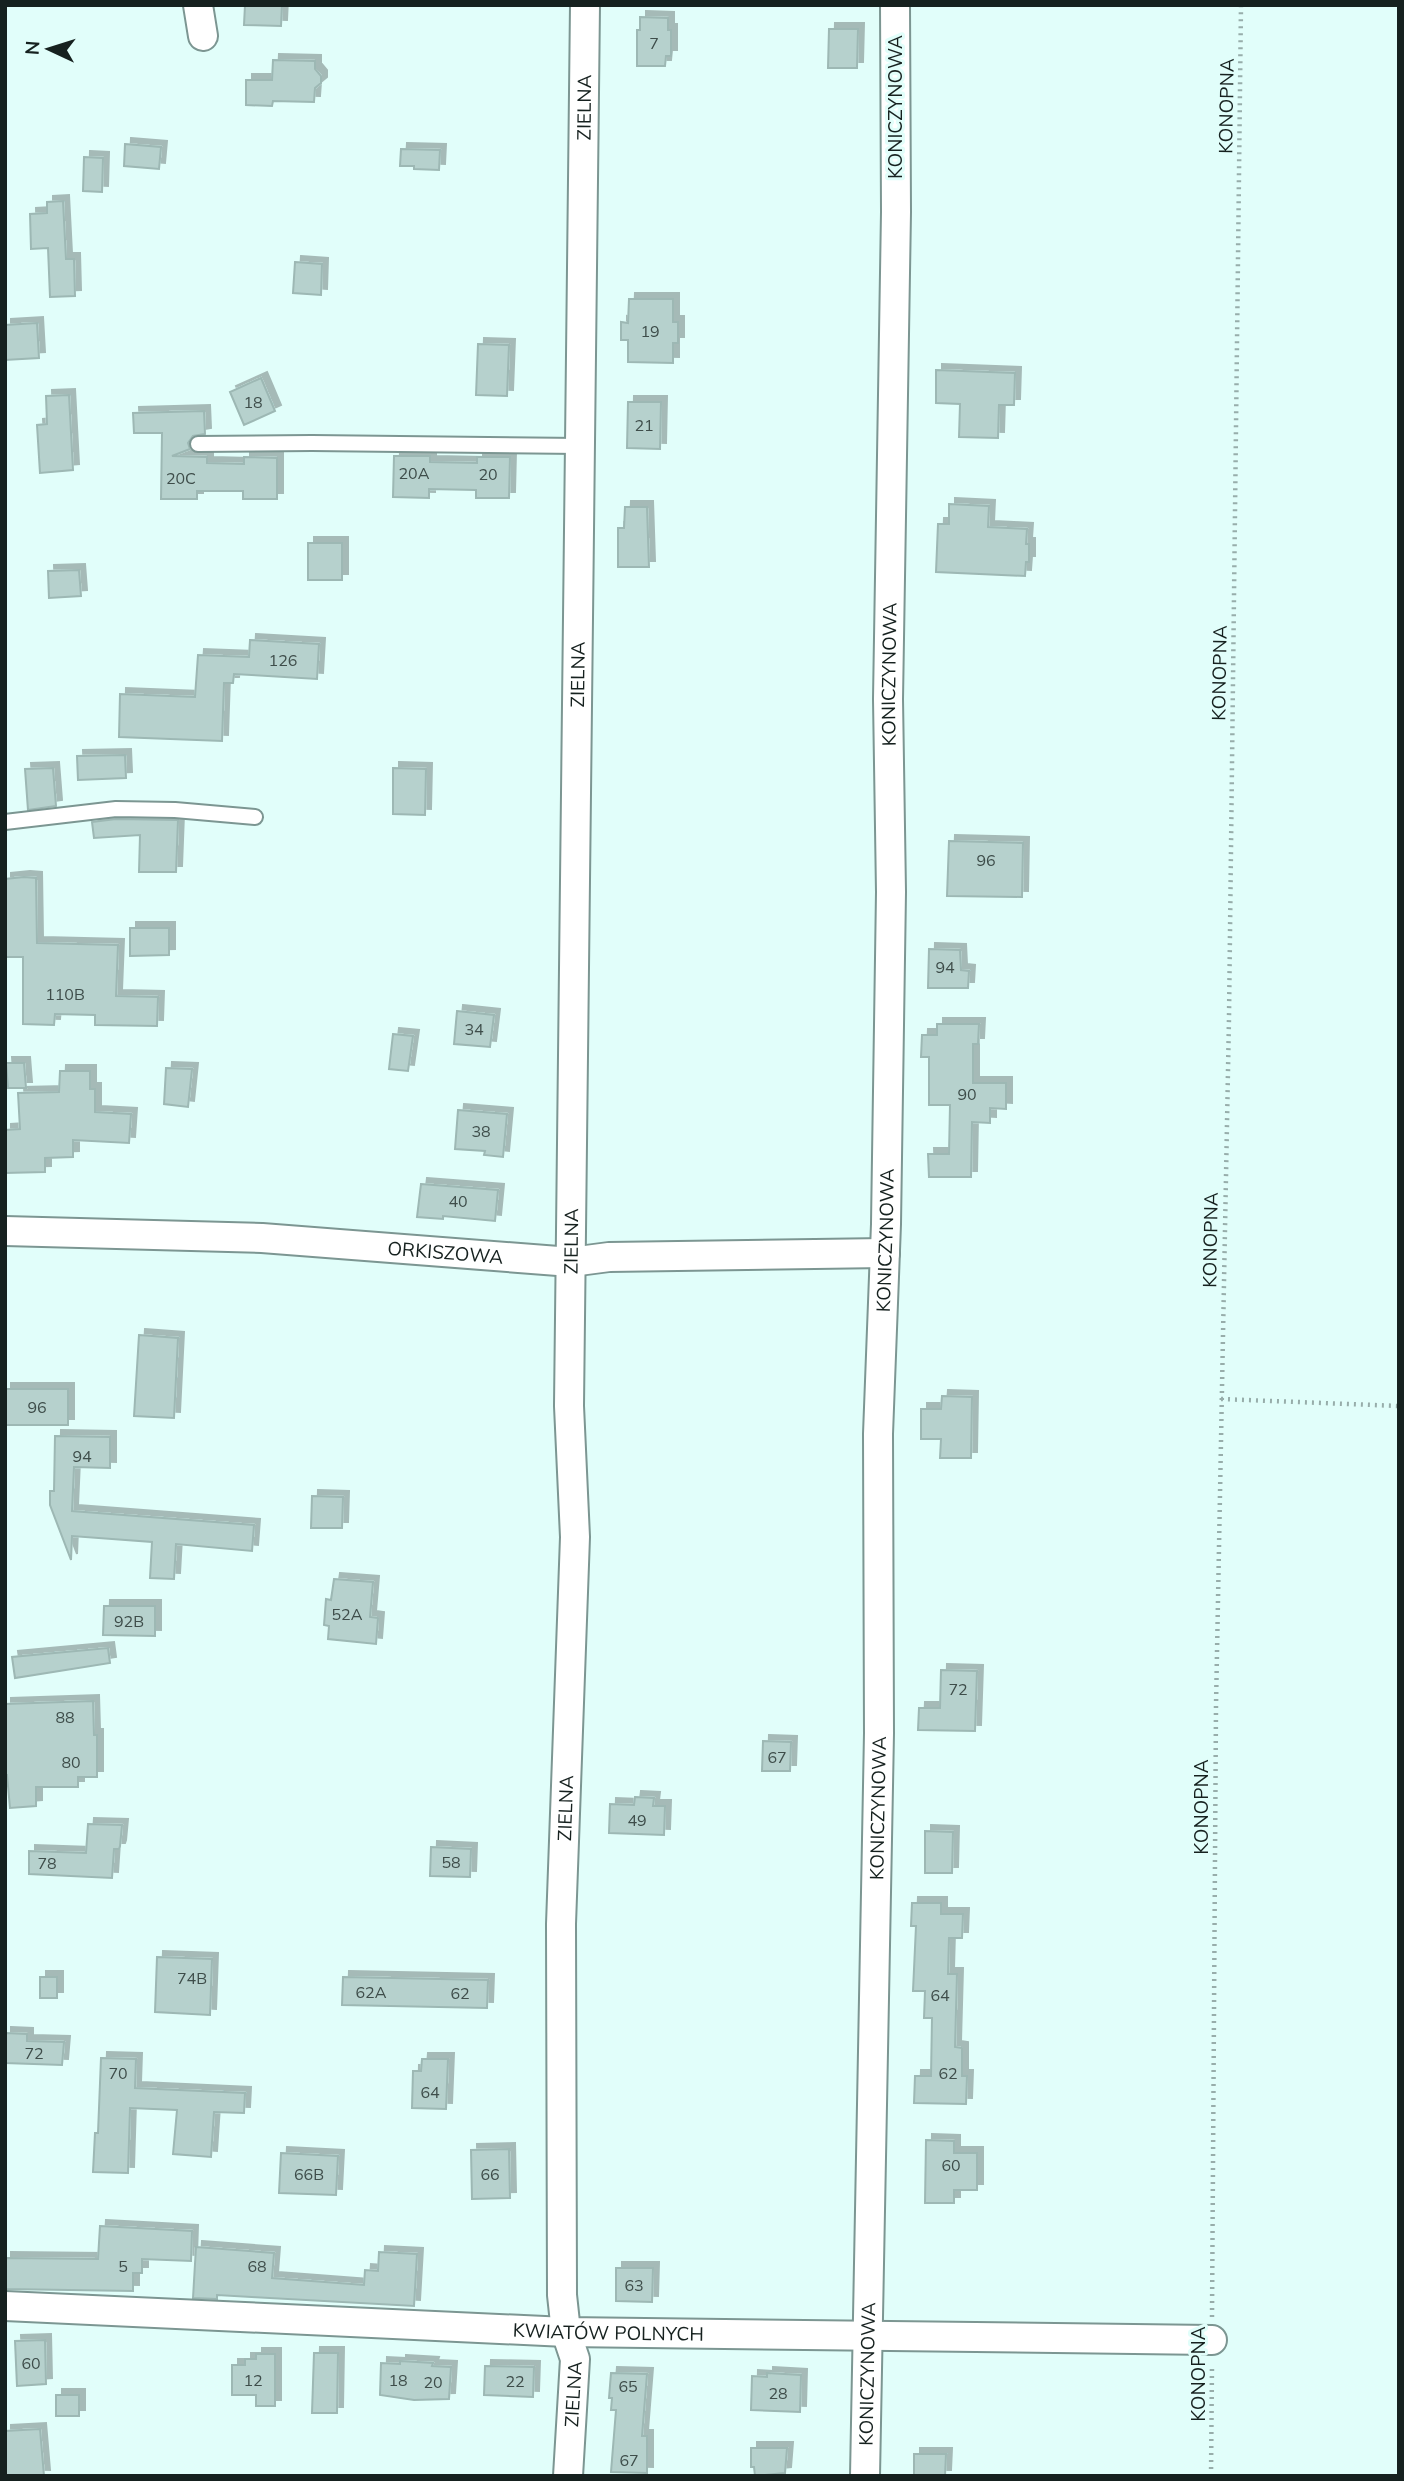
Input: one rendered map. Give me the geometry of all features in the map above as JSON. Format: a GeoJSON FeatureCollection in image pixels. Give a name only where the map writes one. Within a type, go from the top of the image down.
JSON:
{"type":"FeatureCollection","features":[{"type":"Feature","properties":{"kind":"street"},"geometry":{"type":"LineString","coordinates":[[198,5],[204,36]]}},
{"type":"Feature","properties":{"kind":"street","name":"ZIELNA"},"geometry":{"type":"LineString","coordinates":[[568,2476],[575,2359],[566,2332],[562,2295],[561,1924],[575,1537],[569,1406],[585,5]]}},
{"type":"Feature","properties":{"kind":"street","name":"KONICZYNOWA"},"geometry":{"type":"LineString","coordinates":[[865,2476],[879,1733],[878,1434],[885,1253],[891,892],[888,699],[896,212],[895,5]]}},
{"type":"Feature","properties":{"kind":"street","name":"ORKISZOWA"},"geometry":{"type":"LineString","coordinates":[[5,1231],[262,1238],[571,1262],[609,1257],[885,1253]]}},
{"type":"Feature","properties":{"kind":"street","name":"KWIATÓW POLNYCH"},"geometry":{"type":"LineString","coordinates":[[5,2306],[566,2332],[1212,2340]]}},
{"type":"Feature","properties":{"kind":"lane"},"geometry":{"type":"LineString","coordinates":[[198,444],[580,446]]}},
{"type":"Feature","properties":{"kind":"lane"},"geometry":{"type":"LineString","coordinates":[[5,822],[116,809],[175,810],[255,817]]}},
{"type":"Feature","properties":{"kind":"path","name":"KONOPNA"},"geometry":{"type":"LineString","coordinates":[[1211,2476],[1216,1706],[1229,1018],[1241,5]]}},
{"type":"Feature","properties":{"kind":"path"},"geometry":{"type":"LineString","coordinates":[[1221,1399],[1399,1406]]}},
{"type":"Feature","properties":{"kind":"building"},"geometry":{"type":"Polygon","coordinates":[[[245,5],[282,5],[281,26],[244,25],[245,5]]]}},
{"type":"Feature","properties":{"kind":"building"},"geometry":{"type":"Polygon","coordinates":[[[640,17],[668,18],[671,56],[666,56],[665,66],[637,66],[637,30],[640,30],[640,17]]]}},
{"type":"Feature","properties":{"kind":"building"},"geometry":{"type":"Polygon","coordinates":[[[829,29],[858,29],[857,68],[828,68],[829,29]]]}},
{"type":"Feature","properties":{"kind":"building"},"geometry":{"type":"Polygon","coordinates":[[[273,60],[315,61],[315,69],[321,76],[321,83],[315,88],[314,102],[273,101],[272,106],[246,105],[246,80],[272,80],[273,60]]]}},
{"type":"Feature","properties":{"kind":"building"},"geometry":{"type":"Polygon","coordinates":[[[125,144],[161,147],[159,169],[124,166],[125,144]]]}},
{"type":"Feature","properties":{"kind":"building"},"geometry":{"type":"Polygon","coordinates":[[[401,149],[440,150],[439,170],[400,166],[401,149]]]}},
{"type":"Feature","properties":{"kind":"building"},"geometry":{"type":"Polygon","coordinates":[[[84,157],[103,158],[102,192],[83,191],[84,157]]]}},
{"type":"Feature","properties":{"kind":"building"},"geometry":{"type":"Polygon","coordinates":[[[63,201],[66,259],[74,259],[75,296],[50,297],[48,248],[31,249],[30,214],[47,213],[47,202],[63,201]]]}},
{"type":"Feature","properties":{"kind":"building"},"geometry":{"type":"Polygon","coordinates":[[[295,262],[322,264],[321,295],[293,293],[295,262]]]}},
{"type":"Feature","properties":{"kind":"building"},"geometry":{"type":"Polygon","coordinates":[[[629,299],[673,299],[673,322],[678,322],[678,343],[673,343],[673,363],[628,362],[628,340],[621,340],[621,322],[628,323],[629,299]]]}},
{"type":"Feature","properties":{"kind":"building"},"geometry":{"type":"Polygon","coordinates":[[[37,323],[39,358],[5,360],[5,325],[37,323]]]}},
{"type":"Feature","properties":{"kind":"building"},"geometry":{"type":"Polygon","coordinates":[[[478,344],[509,345],[507,396],[476,395],[478,344]]]}},
{"type":"Feature","properties":{"kind":"building"},"geometry":{"type":"Polygon","coordinates":[[[936,370],[1015,373],[1014,405],[999,405],[998,438],[959,437],[960,404],[936,403],[936,370]]]}},
{"type":"Feature","properties":{"kind":"building"},"geometry":{"type":"Polygon","coordinates":[[[261,378],[275,411],[244,425],[230,392],[261,378]]]}},
{"type":"Feature","properties":{"kind":"building"},"geometry":{"type":"Polygon","coordinates":[[[69,395],[73,470],[40,473],[37,425],[47,424],[46,396],[69,395]]]}},
{"type":"Feature","properties":{"kind":"building"},"geometry":{"type":"Polygon","coordinates":[[[628,402],[661,402],[660,449],[627,448],[628,402]]]}},
{"type":"Feature","properties":{"kind":"building"},"geometry":{"type":"Polygon","coordinates":[[[204,411],[205,434],[193,436],[188,443],[190,449],[172,456],[207,457],[207,463],[244,464],[244,457],[277,458],[277,499],[243,499],[243,491],[197,491],[197,499],[161,499],[162,433],[134,433],[133,413],[204,411]]]}},
{"type":"Feature","properties":{"kind":"building"},"geometry":{"type":"Polygon","coordinates":[[[394,456],[430,456],[430,462],[477,463],[477,457],[510,457],[509,498],[476,498],[476,490],[429,489],[429,498],[393,497],[394,456]]]}},
{"type":"Feature","properties":{"kind":"building"},"geometry":{"type":"Polygon","coordinates":[[[949,504],[989,506],[988,527],[1027,529],[1029,562],[1026,562],[1025,576],[936,572],[938,524],[949,524],[949,504]]]}},
{"type":"Feature","properties":{"kind":"building"},"geometry":{"type":"Polygon","coordinates":[[[625,507],[647,507],[649,567],[618,567],[618,528],[624,528],[625,507]]]}},
{"type":"Feature","properties":{"kind":"building"},"geometry":{"type":"Polygon","coordinates":[[[308,543],[342,543],[342,580],[308,580],[308,543]]]}},
{"type":"Feature","properties":{"kind":"building"},"geometry":{"type":"Polygon","coordinates":[[[79,570],[81,596],[49,598],[48,571],[79,570]]]}},
{"type":"Feature","properties":{"kind":"building"},"geometry":{"type":"Polygon","coordinates":[[[250,640],[319,644],[317,679],[234,674],[233,683],[224,683],[222,741],[119,737],[120,694],[195,697],[198,655],[249,657],[250,640]]]}},
{"type":"Feature","properties":{"kind":"building"},"geometry":{"type":"Polygon","coordinates":[[[125,755],[126,778],[78,780],[77,756],[125,755]]]}},
{"type":"Feature","properties":{"kind":"building"},"geometry":{"type":"Polygon","coordinates":[[[53,768],[56,806],[28,810],[25,769],[53,768]]]}},
{"type":"Feature","properties":{"kind":"building"},"geometry":{"type":"Polygon","coordinates":[[[393,768],[426,769],[425,815],[393,814],[393,768]]]}},
{"type":"Feature","properties":{"kind":"building"},"geometry":{"type":"Polygon","coordinates":[[[116,819],[178,820],[176,872],[139,872],[140,835],[94,838],[92,822],[116,819]]]}},
{"type":"Feature","properties":{"kind":"building"},"geometry":{"type":"Polygon","coordinates":[[[949,841],[1023,843],[1022,897],[947,896],[949,841]]]}},
{"type":"Feature","properties":{"kind":"building"},"geometry":{"type":"Polygon","coordinates":[[[36,878],[37,943],[118,945],[116,996],[158,997],[157,1026],[95,1025],[95,1015],[55,1014],[54,1025],[23,1024],[23,957],[5,957],[5,879],[36,878]]]}},
{"type":"Feature","properties":{"kind":"building"},"geometry":{"type":"Polygon","coordinates":[[[130,928],[169,928],[169,955],[130,956],[130,928]]]}},
{"type":"Feature","properties":{"kind":"building"},"geometry":{"type":"Polygon","coordinates":[[[929,949],[960,950],[961,970],[969,971],[968,988],[928,988],[929,949]]]}},
{"type":"Feature","properties":{"kind":"building"},"geometry":{"type":"Polygon","coordinates":[[[457,1011],[494,1015],[490,1047],[454,1044],[457,1011]]]}},
{"type":"Feature","properties":{"kind":"building"},"geometry":{"type":"Polygon","coordinates":[[[937,1024],[979,1024],[978,1044],[973,1044],[973,1083],[1006,1083],[1006,1109],[990,1108],[990,1123],[972,1122],[971,1177],[929,1177],[928,1154],[949,1154],[950,1105],[929,1105],[929,1057],[921,1057],[922,1035],[937,1035],[937,1024]]]}},
{"type":"Feature","properties":{"kind":"building"},"geometry":{"type":"Polygon","coordinates":[[[393,1034],[413,1036],[408,1071],[389,1069],[393,1034]]]}},
{"type":"Feature","properties":{"kind":"building"},"geometry":{"type":"Polygon","coordinates":[[[6,1063],[24,1063],[26,1088],[8,1088],[6,1063]]]}},
{"type":"Feature","properties":{"kind":"building"},"geometry":{"type":"Polygon","coordinates":[[[166,1068],[192,1069],[188,1107],[164,1104],[166,1068]]]}},
{"type":"Feature","properties":{"kind":"building"},"geometry":{"type":"Polygon","coordinates":[[[60,1071],[90,1071],[90,1089],[95,1089],[95,1112],[131,1114],[129,1143],[73,1140],[73,1157],[45,1158],[45,1172],[5,1173],[5,1130],[20,1129],[18,1093],[59,1092],[60,1071]]]}},
{"type":"Feature","properties":{"kind":"building"},"geometry":{"type":"Polygon","coordinates":[[[458,1110],[507,1114],[503,1157],[484,1155],[485,1151],[455,1149],[458,1110]]]}},
{"type":"Feature","properties":{"kind":"building"},"geometry":{"type":"Polygon","coordinates":[[[421,1184],[498,1190],[495,1221],[443,1216],[443,1219],[417,1217],[421,1184]]]}},
{"type":"Feature","properties":{"kind":"building"},"geometry":{"type":"Polygon","coordinates":[[[139,1335],[178,1338],[174,1418],[134,1416],[139,1335]]]}},
{"type":"Feature","properties":{"kind":"building"},"geometry":{"type":"Polygon","coordinates":[[[5,1389],[68,1389],[68,1425],[5,1425],[5,1389]]]}},
{"type":"Feature","properties":{"kind":"building"},"geometry":{"type":"Polygon","coordinates":[[[942,1396],[972,1397],[971,1458],[940,1458],[941,1439],[921,1439],[921,1409],[941,1409],[942,1396]]]}},
{"type":"Feature","properties":{"kind":"building"},"geometry":{"type":"Polygon","coordinates":[[[55,1436],[110,1437],[110,1468],[74,1467],[72,1511],[254,1525],[252,1551],[176,1544],[174,1579],[150,1578],[152,1542],[72,1536],[71,1560],[50,1505],[50,1491],[54,1491],[55,1436]]]}},
{"type":"Feature","properties":{"kind":"building"},"geometry":{"type":"Polygon","coordinates":[[[312,1496],[343,1497],[342,1528],[311,1528],[312,1496]]]}},
{"type":"Feature","properties":{"kind":"building"},"geometry":{"type":"Polygon","coordinates":[[[334,1579],[373,1582],[370,1617],[378,1618],[376,1644],[328,1639],[329,1626],[324,1625],[326,1599],[331,1600],[334,1579]]]}},
{"type":"Feature","properties":{"kind":"building"},"geometry":{"type":"Polygon","coordinates":[[[104,1606],[155,1606],[155,1636],[103,1635],[104,1606]]]}},
{"type":"Feature","properties":{"kind":"building"},"geometry":{"type":"Polygon","coordinates":[[[108,1648],[110,1663],[15,1678],[12,1657],[108,1648]]]}},
{"type":"Feature","properties":{"kind":"building"},"geometry":{"type":"Polygon","coordinates":[[[941,1670],[977,1671],[975,1731],[918,1730],[919,1708],[940,1708],[941,1670]]]}},
{"type":"Feature","properties":{"kind":"building"},"geometry":{"type":"Polygon","coordinates":[[[93,1701],[94,1735],[97,1735],[97,1777],[78,1777],[78,1787],[36,1787],[36,1806],[10,1808],[5,1775],[5,1704],[93,1701]]]}},
{"type":"Feature","properties":{"kind":"building"},"geometry":{"type":"Polygon","coordinates":[[[763,1741],[791,1742],[790,1771],[762,1771],[763,1741]]]}},
{"type":"Feature","properties":{"kind":"building"},"geometry":{"type":"Polygon","coordinates":[[[635,1797],[654,1798],[653,1806],[665,1806],[664,1835],[609,1833],[610,1804],[634,1805],[635,1797]]]}},
{"type":"Feature","properties":{"kind":"building"},"geometry":{"type":"Polygon","coordinates":[[[88,1824],[122,1825],[119,1849],[114,1849],[112,1878],[29,1874],[29,1851],[86,1853],[88,1824]]]}},
{"type":"Feature","properties":{"kind":"building"},"geometry":{"type":"Polygon","coordinates":[[[925,1831],[953,1832],[952,1873],[925,1873],[925,1831]]]}},
{"type":"Feature","properties":{"kind":"building"},"geometry":{"type":"Polygon","coordinates":[[[431,1847],[471,1849],[470,1877],[430,1876],[431,1847]]]}},
{"type":"Feature","properties":{"kind":"building"},"geometry":{"type":"Polygon","coordinates":[[[912,1903],[941,1903],[941,1914],[963,1914],[962,1938],[949,1938],[948,1974],[957,1974],[955,2047],[962,2048],[962,2076],[967,2076],[966,2104],[914,2103],[915,2076],[931,2076],[932,2018],[924,2018],[925,1991],[913,1991],[916,1926],[911,1926],[912,1903]]]}},
{"type":"Feature","properties":{"kind":"building"},"geometry":{"type":"Polygon","coordinates":[[[157,1957],[212,1959],[210,2015],[155,2012],[157,1957]]]}},
{"type":"Feature","properties":{"kind":"building"},"geometry":{"type":"Polygon","coordinates":[[[40,1977],[57,1977],[57,1998],[40,1998],[40,1977]]]}},
{"type":"Feature","properties":{"kind":"building"},"geometry":{"type":"Polygon","coordinates":[[[343,1977],[488,1980],[487,2008],[342,2005],[343,1977]]]}},
{"type":"Feature","properties":{"kind":"building"},"geometry":{"type":"Polygon","coordinates":[[[5,2033],[27,2034],[27,2041],[64,2042],[62,2065],[5,2063],[5,2033]]]}},
{"type":"Feature","properties":{"kind":"building"},"geometry":{"type":"Polygon","coordinates":[[[101,2058],[136,2059],[135,2088],[245,2093],[244,2113],[214,2112],[211,2157],[173,2154],[177,2110],[130,2108],[128,2173],[93,2172],[95,2133],[98,2133],[101,2058]]]}},
{"type":"Feature","properties":{"kind":"building"},"geometry":{"type":"Polygon","coordinates":[[[422,2059],[448,2059],[446,2109],[412,2108],[413,2071],[421,2071],[422,2059]]]}},
{"type":"Feature","properties":{"kind":"building"},"geometry":{"type":"Polygon","coordinates":[[[926,2140],[954,2141],[954,2153],[977,2153],[977,2190],[954,2190],[954,2203],[925,2203],[926,2140]]]}},
{"type":"Feature","properties":{"kind":"building"},"geometry":{"type":"Polygon","coordinates":[[[509,2149],[510,2198],[472,2199],[471,2150],[509,2149]]]}},
{"type":"Feature","properties":{"kind":"building"},"geometry":{"type":"Polygon","coordinates":[[[281,2153],[338,2156],[336,2195],[279,2193],[281,2153]]]}},
{"type":"Feature","properties":{"kind":"building"},"geometry":{"type":"Polygon","coordinates":[[[100,2226],[192,2231],[191,2261],[142,2259],[142,2273],[133,2273],[133,2291],[5,2289],[5,2258],[98,2259],[100,2226]]]}},
{"type":"Feature","properties":{"kind":"building"},"geometry":{"type":"Polygon","coordinates":[[[196,2247],[274,2253],[272,2278],[364,2285],[365,2270],[378,2271],[379,2252],[417,2254],[414,2306],[217,2295],[217,2299],[193,2298],[196,2247]]]}},
{"type":"Feature","properties":{"kind":"building"},"geometry":{"type":"Polygon","coordinates":[[[616,2268],[653,2268],[652,2302],[616,2301],[616,2268]]]}},
{"type":"Feature","properties":{"kind":"building"},"geometry":{"type":"Polygon","coordinates":[[[45,2340],[46,2384],[17,2386],[15,2341],[45,2340]]]}},
{"type":"Feature","properties":{"kind":"building"},"geometry":{"type":"Polygon","coordinates":[[[314,2353],[338,2353],[337,2413],[312,2413],[314,2353]]]}},
{"type":"Feature","properties":{"kind":"building"},"geometry":{"type":"Polygon","coordinates":[[[256,2354],[275,2354],[275,2406],[256,2406],[256,2395],[232,2395],[232,2365],[245,2365],[245,2359],[256,2359],[256,2354]]]}},
{"type":"Feature","properties":{"kind":"building"},"geometry":{"type":"Polygon","coordinates":[[[400,2361],[451,2367],[449,2399],[414,2400],[380,2395],[381,2363],[400,2364],[400,2361]]]}},
{"type":"Feature","properties":{"kind":"building"},"geometry":{"type":"Polygon","coordinates":[[[485,2366],[534,2367],[533,2397],[484,2395],[485,2366]]]}},
{"type":"Feature","properties":{"kind":"building"},"geometry":{"type":"Polygon","coordinates":[[[611,2373],[647,2374],[642,2436],[647,2436],[647,2473],[611,2472],[616,2410],[611,2410],[612,2398],[609,2398],[611,2373]]]}},
{"type":"Feature","properties":{"kind":"building"},"geometry":{"type":"Polygon","coordinates":[[[767,2373],[801,2375],[800,2412],[751,2410],[752,2376],[767,2377],[767,2373]]]}},
{"type":"Feature","properties":{"kind":"building"},"geometry":{"type":"Polygon","coordinates":[[[56,2395],[79,2395],[79,2416],[56,2416],[56,2395]]]}},
{"type":"Feature","properties":{"kind":"building"},"geometry":{"type":"Polygon","coordinates":[[[40,2429],[44,2476],[5,2475],[5,2431],[40,2429]]]}},
{"type":"Feature","properties":{"kind":"building"},"geometry":{"type":"Polygon","coordinates":[[[751,2448],[787,2448],[785,2473],[755,2476],[754,2467],[751,2467],[751,2448]]]}},
{"type":"Feature","properties":{"kind":"building"},"geometry":{"type":"Polygon","coordinates":[[[914,2454],[946,2454],[945,2476],[914,2476],[914,2454]]]}}]}
